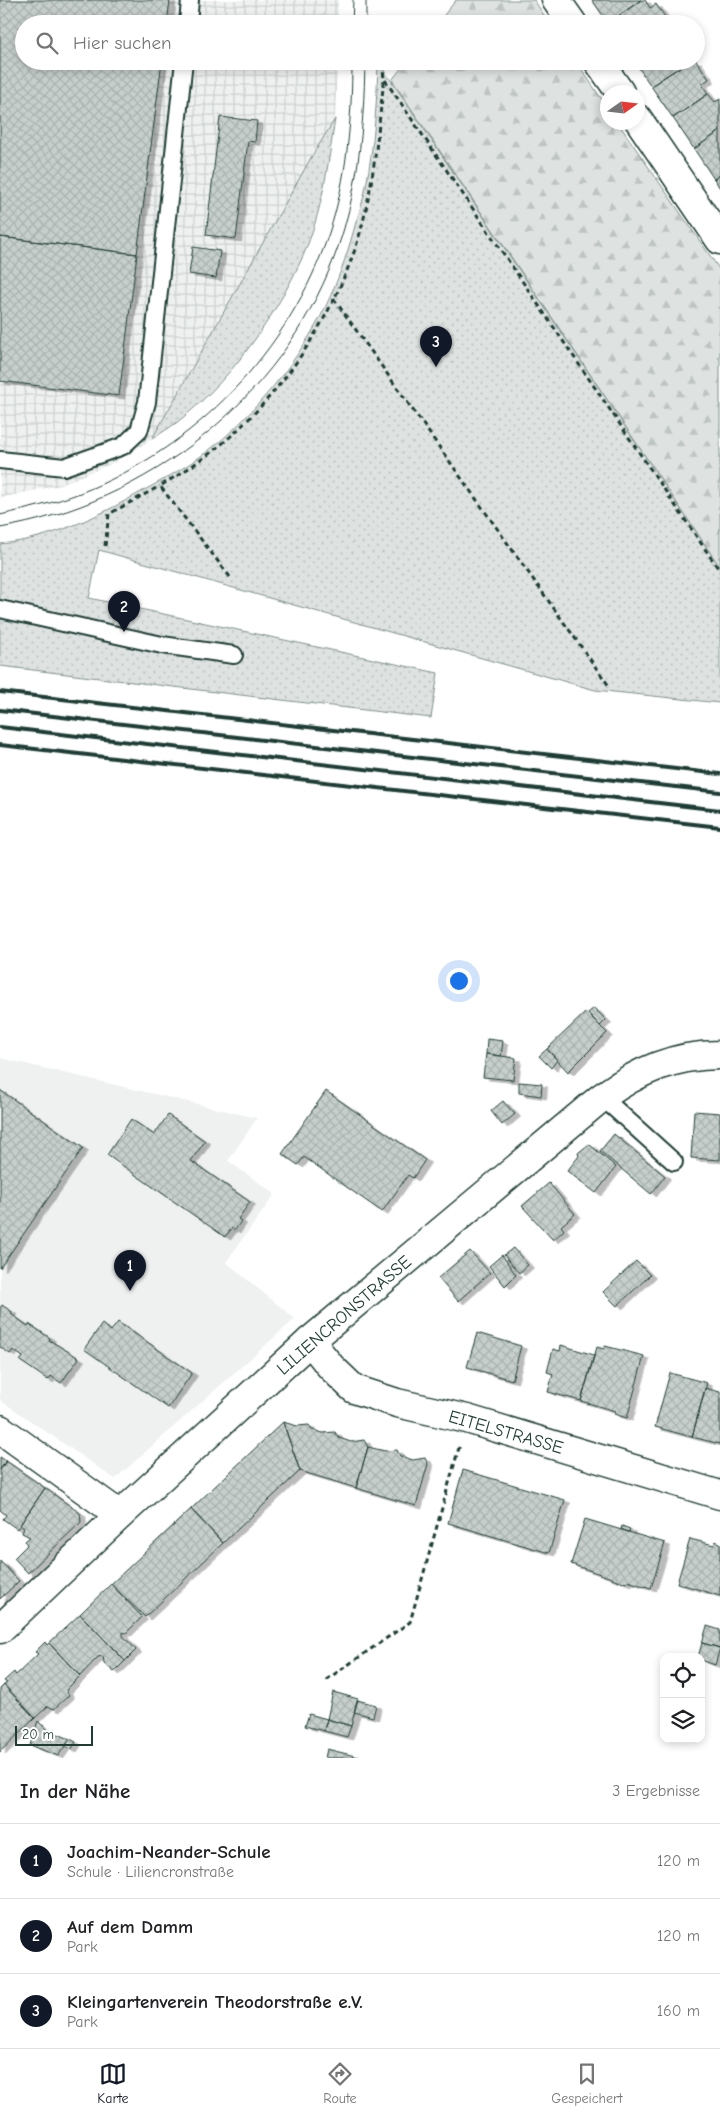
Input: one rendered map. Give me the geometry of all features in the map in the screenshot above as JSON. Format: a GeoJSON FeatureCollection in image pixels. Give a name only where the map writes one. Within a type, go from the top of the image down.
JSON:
{"type":"FeatureCollection","features":[{"type":"Feature","properties":{"kind":"main road"},"geometry":{"type":"LineString","coordinates":[[556,0],[567,15]]}},
{"type":"Feature","properties":{"kind":"main road"},"geometry":{"type":"LineString","coordinates":[[604,70],[615,85]]}},
{"type":"Feature","properties":{"kind":"main road"},"geometry":{"type":"LineString","coordinates":[[645,129],[720,240]]}},
{"type":"Feature","properties":{"kind":"main road","name":"LILIENCRONSTRASSE"},"geometry":{"type":"LineString","coordinates":[[0,1629],[120,1515],[310,1341],[602,1097],[642,1071],[663,1064],[720,1055]]}},
{"type":"Feature","properties":{"kind":"main road","name":"EITELSTRASSE"},"geometry":{"type":"LineString","coordinates":[[310,1341],[331,1367],[354,1389],[397,1403],[467,1419],[720,1495]]}},
{"type":"Feature","properties":{"kind":"main road"},"geometry":{"type":"LineString","coordinates":[[0,1429],[120,1515]]}},
{"type":"Feature","properties":{"kind":"lane"},"geometry":{"type":"LineString","coordinates":[[189,15],[190,0]]}},
{"type":"Feature","properties":{"kind":"lane"},"geometry":{"type":"LineString","coordinates":[[0,460],[64,467],[123,446],[139,431],[147,402],[183,70]]}},
{"type":"Feature","properties":{"kind":"lane"},"geometry":{"type":"LineString","coordinates":[[0,609],[162,646],[234,655]]}},
{"type":"Feature","properties":{"kind":"lane"},"geometry":{"type":"LineString","coordinates":[[602,1097],[674,1162]]}},
{"type":"Feature","properties":{"kind":"path"},"geometry":{"type":"LineString","coordinates":[[105,546],[110,514],[160,486],[214,450],[254,414],[284,379],[308,344],[334,299],[353,254],[369,191],[384,80],[382,70]]}},
{"type":"Feature","properties":{"kind":"path"},"geometry":{"type":"LineString","coordinates":[[384,80],[720,571]]}},
{"type":"Feature","properties":{"kind":"path"},"geometry":{"type":"LineString","coordinates":[[334,299],[609,686]]}},
{"type":"Feature","properties":{"kind":"path"},"geometry":{"type":"LineString","coordinates":[[160,486],[230,577]]}},
{"type":"Feature","properties":{"kind":"path"},"geometry":{"type":"LineString","coordinates":[[326,1680],[410,1622],[467,1419]]}},
{"type":"Feature","properties":{"kind":"shaded area"},"geometry":{"type":"Polygon","coordinates":[[[0,0],[338,0],[338,15],[15,15],[15,70],[337,70],[335,119],[312,156],[152,439],[113,463],[60,485],[0,498],[0,0]]]}},
{"type":"Feature","properties":{"kind":"shaded area"},"geometry":{"type":"Polygon","coordinates":[[[0,1058],[257,1118],[228,1161],[275,1194],[226,1262],[295,1319],[115,1479],[0,1400],[0,1058]]]}},
{"type":"Feature","properties":{"kind":"green space"},"geometry":{"type":"Polygon","coordinates":[[[456,0],[534,0],[544,15],[444,15],[456,0]]]}},
{"type":"Feature","properties":{"kind":"green space"},"geometry":{"type":"Polygon","coordinates":[[[378,70],[384,70],[720,567],[720,703],[595,690],[99,550],[89,598],[438,673],[431,718],[0,666],[0,544],[37,537],[73,526],[124,501],[190,463],[218,443],[250,413],[282,376],[296,356],[321,316],[338,279],[348,251],[369,171],[376,108],[378,70]]]}},
{"type":"Feature","properties":{"kind":"green space"},"geometry":{"type":"Polygon","coordinates":[[[400,70],[582,70],[600,97],[600,130],[623,130],[720,270],[720,567],[392,80],[400,70]]]}},
{"type":"Feature","properties":{"kind":"green space"},"geometry":{"type":"Polygon","coordinates":[[[335,119],[324,189],[310,240],[281,300],[253,342],[221,381],[182,418],[152,439],[312,156],[335,119]]]}},
{"type":"Feature","properties":{"kind":"building"},"geometry":{"type":"Polygon","coordinates":[[[0,0],[170,0],[168,15],[15,15],[15,70],[161,70],[137,254],[0,237],[0,0]]]}},
{"type":"Feature","properties":{"kind":"building"},"geometry":{"type":"Polygon","coordinates":[[[592,0],[641,0],[619,15],[602,15],[592,0]]]}},
{"type":"Feature","properties":{"kind":"building"},"geometry":{"type":"Polygon","coordinates":[[[641,0],[645,0],[650,8],[656,4],[664,15],[620,15],[641,0]]]}},
{"type":"Feature","properties":{"kind":"building"},"geometry":{"type":"Polygon","coordinates":[[[640,70],[675,70],[651,86],[640,70]]]}},
{"type":"Feature","properties":{"kind":"building"},"geometry":{"type":"Polygon","coordinates":[[[675,70],[703,70],[709,79],[702,84],[708,94],[673,118],[651,86],[675,70]]]}},
{"type":"Feature","properties":{"kind":"building"},"geometry":{"type":"Polygon","coordinates":[[[708,94],[715,102],[720,99],[720,131],[694,149],[673,118],[708,94]]]}},
{"type":"Feature","properties":{"kind":"building"},"geometry":{"type":"Polygon","coordinates":[[[220,117],[257,121],[255,142],[248,141],[236,239],[206,235],[220,117]]]}},
{"type":"Feature","properties":{"kind":"building"},"geometry":{"type":"Polygon","coordinates":[[[720,131],[720,175],[714,179],[694,149],[720,131]]]}},
{"type":"Feature","properties":{"kind":"building"},"geometry":{"type":"Polygon","coordinates":[[[720,175],[720,188],[714,179],[720,175]]]}},
{"type":"Feature","properties":{"kind":"building"},"geometry":{"type":"Polygon","coordinates":[[[0,237],[137,254],[119,396],[0,381],[0,237]]]}},
{"type":"Feature","properties":{"kind":"building"},"geometry":{"type":"Polygon","coordinates":[[[193,247],[220,251],[216,278],[189,274],[193,247]]]}},
{"type":"Feature","properties":{"kind":"building"},"geometry":{"type":"Polygon","coordinates":[[[594,1008],[606,1020],[600,1026],[588,1013],[594,1008]]]}},
{"type":"Feature","properties":{"kind":"building"},"geometry":{"type":"Polygon","coordinates":[[[586,1012],[607,1033],[568,1072],[547,1049],[586,1012]]]}},
{"type":"Feature","properties":{"kind":"building"},"geometry":{"type":"Polygon","coordinates":[[[487,1039],[503,1041],[501,1056],[486,1054],[487,1039]]]}},
{"type":"Feature","properties":{"kind":"building"},"geometry":{"type":"Polygon","coordinates":[[[547,1049],[557,1060],[551,1068],[539,1056],[547,1049]]]}},
{"type":"Feature","properties":{"kind":"building"},"geometry":{"type":"Polygon","coordinates":[[[486,1054],[516,1058],[513,1080],[483,1077],[486,1054]]]}},
{"type":"Feature","properties":{"kind":"building"},"geometry":{"type":"Polygon","coordinates":[[[519,1082],[542,1084],[541,1096],[519,1093],[519,1082]]]}},
{"type":"Feature","properties":{"kind":"building"},"geometry":{"type":"Polygon","coordinates":[[[0,1090],[83,1148],[0,1268],[0,1090]]]}},
{"type":"Feature","properties":{"kind":"building"},"geometry":{"type":"Polygon","coordinates":[[[326,1091],[425,1160],[413,1178],[408,1175],[382,1212],[304,1157],[298,1165],[282,1154],[326,1091]]]}},
{"type":"Feature","properties":{"kind":"building"},"geometry":{"type":"Polygon","coordinates":[[[503,1101],[515,1114],[502,1125],[491,1111],[503,1101]]]}},
{"type":"Feature","properties":{"kind":"building"},"geometry":{"type":"Polygon","coordinates":[[[694,1111],[720,1113],[720,1160],[691,1158],[694,1111]]]}},
{"type":"Feature","properties":{"kind":"building"},"geometry":{"type":"Polygon","coordinates":[[[168,1115],[205,1141],[191,1161],[250,1202],[238,1219],[241,1221],[235,1230],[232,1228],[225,1237],[107,1155],[131,1119],[154,1135],[168,1115]]]}},
{"type":"Feature","properties":{"kind":"building"},"geometry":{"type":"Polygon","coordinates":[[[614,1134],[665,1176],[651,1194],[600,1151],[614,1134]]]}},
{"type":"Feature","properties":{"kind":"building"},"geometry":{"type":"Polygon","coordinates":[[[589,1144],[616,1167],[596,1193],[567,1171],[579,1156],[578,1153],[589,1144]]]}},
{"type":"Feature","properties":{"kind":"building"},"geometry":{"type":"Polygon","coordinates":[[[549,1183],[575,1214],[561,1226],[564,1230],[553,1240],[522,1206],[549,1183]]]}},
{"type":"Feature","properties":{"kind":"building"},"geometry":{"type":"Polygon","coordinates":[[[513,1248],[528,1265],[519,1273],[504,1255],[513,1248]]]}},
{"type":"Feature","properties":{"kind":"building"},"geometry":{"type":"Polygon","coordinates":[[[470,1251],[490,1273],[458,1301],[438,1278],[470,1251]]]}},
{"type":"Feature","properties":{"kind":"building"},"geometry":{"type":"Polygon","coordinates":[[[502,1255],[516,1275],[505,1286],[489,1266],[502,1255]]]}},
{"type":"Feature","properties":{"kind":"building"},"geometry":{"type":"Polygon","coordinates":[[[636,1261],[650,1275],[617,1306],[603,1292],[636,1261]]]}},
{"type":"Feature","properties":{"kind":"building"},"geometry":{"type":"Polygon","coordinates":[[[2,1305],[28,1326],[29,1324],[50,1338],[49,1340],[79,1358],[61,1383],[51,1376],[48,1380],[20,1361],[23,1357],[13,1350],[10,1354],[0,1347],[0,1308],[2,1305]]]}},
{"type":"Feature","properties":{"kind":"building"},"geometry":{"type":"Polygon","coordinates":[[[118,1322],[192,1373],[168,1408],[84,1349],[102,1324],[111,1331],[118,1322]]]}},
{"type":"Feature","properties":{"kind":"building"},"geometry":{"type":"Polygon","coordinates":[[[477,1333],[521,1346],[512,1380],[467,1367],[477,1333]]]}},
{"type":"Feature","properties":{"kind":"building"},"geometry":{"type":"Polygon","coordinates":[[[561,1345],[594,1355],[581,1401],[548,1392],[553,1374],[547,1372],[553,1349],[560,1351],[561,1345]]]}},
{"type":"Feature","properties":{"kind":"building"},"geometry":{"type":"Polygon","coordinates":[[[605,1346],[644,1356],[627,1418],[614,1414],[615,1411],[581,1401],[597,1347],[604,1349],[605,1346]]]}},
{"type":"Feature","properties":{"kind":"building"},"geometry":{"type":"Polygon","coordinates":[[[670,1373],[707,1383],[692,1437],[655,1427],[670,1373]]]}},
{"type":"Feature","properties":{"kind":"building"},"geometry":{"type":"Polygon","coordinates":[[[705,1388],[720,1392],[720,1444],[692,1437],[705,1388]]]}},
{"type":"Feature","properties":{"kind":"building"},"geometry":{"type":"Polygon","coordinates":[[[283,1422],[297,1426],[309,1425],[312,1430],[323,1433],[335,1432],[339,1438],[351,1442],[364,1440],[368,1447],[356,1488],[300,1471],[283,1422]]]}},
{"type":"Feature","properties":{"kind":"building"},"geometry":{"type":"Polygon","coordinates":[[[283,1422],[300,1471],[223,1543],[191,1509],[283,1422]]]}},
{"type":"Feature","properties":{"kind":"building"},"geometry":{"type":"Polygon","coordinates":[[[368,1447],[385,1451],[397,1450],[400,1456],[413,1460],[425,1458],[428,1464],[416,1506],[356,1488],[368,1447]]]}},
{"type":"Feature","properties":{"kind":"building"},"geometry":{"type":"Polygon","coordinates":[[[0,1457],[6,1461],[0,1470],[0,1457]]]}},
{"type":"Feature","properties":{"kind":"building"},"geometry":{"type":"Polygon","coordinates":[[[6,1461],[45,1488],[17,1529],[3,1519],[6,1515],[0,1510],[0,1470],[6,1461]]]}},
{"type":"Feature","properties":{"kind":"building"},"geometry":{"type":"Polygon","coordinates":[[[463,1470],[565,1500],[549,1553],[448,1523],[463,1470]]]}},
{"type":"Feature","properties":{"kind":"building"},"geometry":{"type":"Polygon","coordinates":[[[45,1488],[80,1513],[81,1522],[28,1573],[14,1558],[27,1545],[25,1541],[30,1537],[22,1533],[24,1528],[20,1525],[45,1488]]]}},
{"type":"Feature","properties":{"kind":"building"},"geometry":{"type":"Polygon","coordinates":[[[191,1509],[223,1543],[145,1617],[111,1584],[191,1509]]]}},
{"type":"Feature","properties":{"kind":"building"},"geometry":{"type":"Polygon","coordinates":[[[585,1519],[665,1543],[651,1588],[627,1581],[626,1583],[571,1564],[585,1519]]]}},
{"type":"Feature","properties":{"kind":"building"},"geometry":{"type":"Polygon","coordinates":[[[622,1526],[630,1529],[629,1532],[621,1529],[622,1526]]]}},
{"type":"Feature","properties":{"kind":"building"},"geometry":{"type":"Polygon","coordinates":[[[690,1539],[714,1545],[715,1541],[720,1543],[720,1596],[677,1583],[690,1539]]]}},
{"type":"Feature","properties":{"kind":"building"},"geometry":{"type":"Polygon","coordinates":[[[0,1561],[19,1581],[0,1599],[0,1561]]]}},
{"type":"Feature","properties":{"kind":"building"},"geometry":{"type":"Polygon","coordinates":[[[111,1584],[142,1617],[126,1633],[123,1632],[123,1636],[136,1650],[125,1661],[80,1614],[111,1584]]]}},
{"type":"Feature","properties":{"kind":"building"},"geometry":{"type":"Polygon","coordinates":[[[80,1614],[125,1661],[114,1672],[104,1663],[103,1656],[98,1657],[80,1676],[49,1643],[80,1614]]]}},
{"type":"Feature","properties":{"kind":"building"},"geometry":{"type":"Polygon","coordinates":[[[707,1626],[720,1630],[720,1648],[702,1643],[707,1626]]]}},
{"type":"Feature","properties":{"kind":"building"},"geometry":{"type":"Polygon","coordinates":[[[45,1642],[47,1645],[49,1643],[80,1676],[66,1690],[69,1695],[54,1709],[48,1706],[35,1718],[4,1685],[7,1683],[4,1681],[14,1672],[16,1675],[38,1654],[35,1652],[45,1642]]]}},
{"type":"Feature","properties":{"kind":"building"},"geometry":{"type":"Polygon","coordinates":[[[702,1643],[720,1648],[715,1665],[705,1661],[705,1653],[699,1653],[702,1643]]]}},
{"type":"Feature","properties":{"kind":"building"},"geometry":{"type":"Polygon","coordinates":[[[4,1685],[35,1718],[0,1752],[0,1689],[4,1685]]]}},
{"type":"Feature","properties":{"kind":"building"},"geometry":{"type":"Polygon","coordinates":[[[333,1692],[358,1699],[351,1726],[327,1719],[333,1692]]]}},
{"type":"Feature","properties":{"kind":"building"},"geometry":{"type":"Polygon","coordinates":[[[357,1700],[376,1705],[373,1717],[354,1712],[357,1700]]]}},
{"type":"Feature","properties":{"kind":"building"},"geometry":{"type":"Polygon","coordinates":[[[309,1714],[327,1719],[324,1731],[305,1726],[309,1714]]]}},
{"type":"Feature","properties":{"kind":"building"},"geometry":{"type":"Polygon","coordinates":[[[327,1719],[351,1726],[347,1737],[324,1731],[327,1719]]]}},
{"type":"Feature","properties":{"kind":"building"},"geometry":{"type":"Polygon","coordinates":[[[38,1721],[46,1729],[70,1739],[58,1756],[30,1745],[38,1721]]]}},
{"type":"Feature","properties":{"kind":"building"},"geometry":{"type":"Polygon","coordinates":[[[70,1739],[76,1742],[71,1750],[65,1746],[70,1739]]]}},
{"type":"Feature","properties":{"kind":"building"},"geometry":{"type":"Polygon","coordinates":[[[327,1749],[363,1758],[325,1758],[327,1749]]]}},
{"type":"Feature","properties":{"kind":"tram line"},"geometry":{"type":"LineString","coordinates":[[352,15],[353,0]]}},
{"type":"Feature","properties":{"kind":"tram line"},"geometry":{"type":"LineString","coordinates":[[366,0],[366,15]]}},
{"type":"Feature","properties":{"kind":"tram line"},"geometry":{"type":"LineString","coordinates":[[0,515],[50,503],[80,493],[122,474],[162,450],[199,422],[233,390],[263,355],[290,317],[312,276],[329,233],[344,170],[351,104],[352,70]]}},
{"type":"Feature","properties":{"kind":"tram line"},"geometry":{"type":"LineString","coordinates":[[0,528],[55,515],[107,495],[156,469],[202,437],[244,399],[280,357],[310,309],[334,258],[342,234],[349,210],[358,161],[365,70]]}},
{"type":"Feature","properties":{"kind":"railway"},"geometry":{"type":"LineString","coordinates":[[0,692],[720,774]]}},
{"type":"Feature","properties":{"kind":"railway"},"geometry":{"type":"LineString","coordinates":[[0,710],[720,792]]}},
{"type":"Feature","properties":{"kind":"railway"},"geometry":{"type":"LineString","coordinates":[[0,727],[720,810]]}},
{"type":"Feature","properties":{"kind":"railway"},"geometry":{"type":"LineString","coordinates":[[0,745],[720,827]]}},
{"type":"Feature","properties":{"kind":"place","name":"Kleingartenverein Theodorstraße e.V."},"geometry":{"type":"Point","coordinates":[436,367]}},
{"type":"Feature","properties":{"kind":"place","name":"Auf dem Damm"},"geometry":{"type":"Point","coordinates":[124,632]}},
{"type":"Feature","properties":{"kind":"place","name":"Joachim-Neander-Schule"},"geometry":{"type":"Point","coordinates":[130,1291]}}]}
